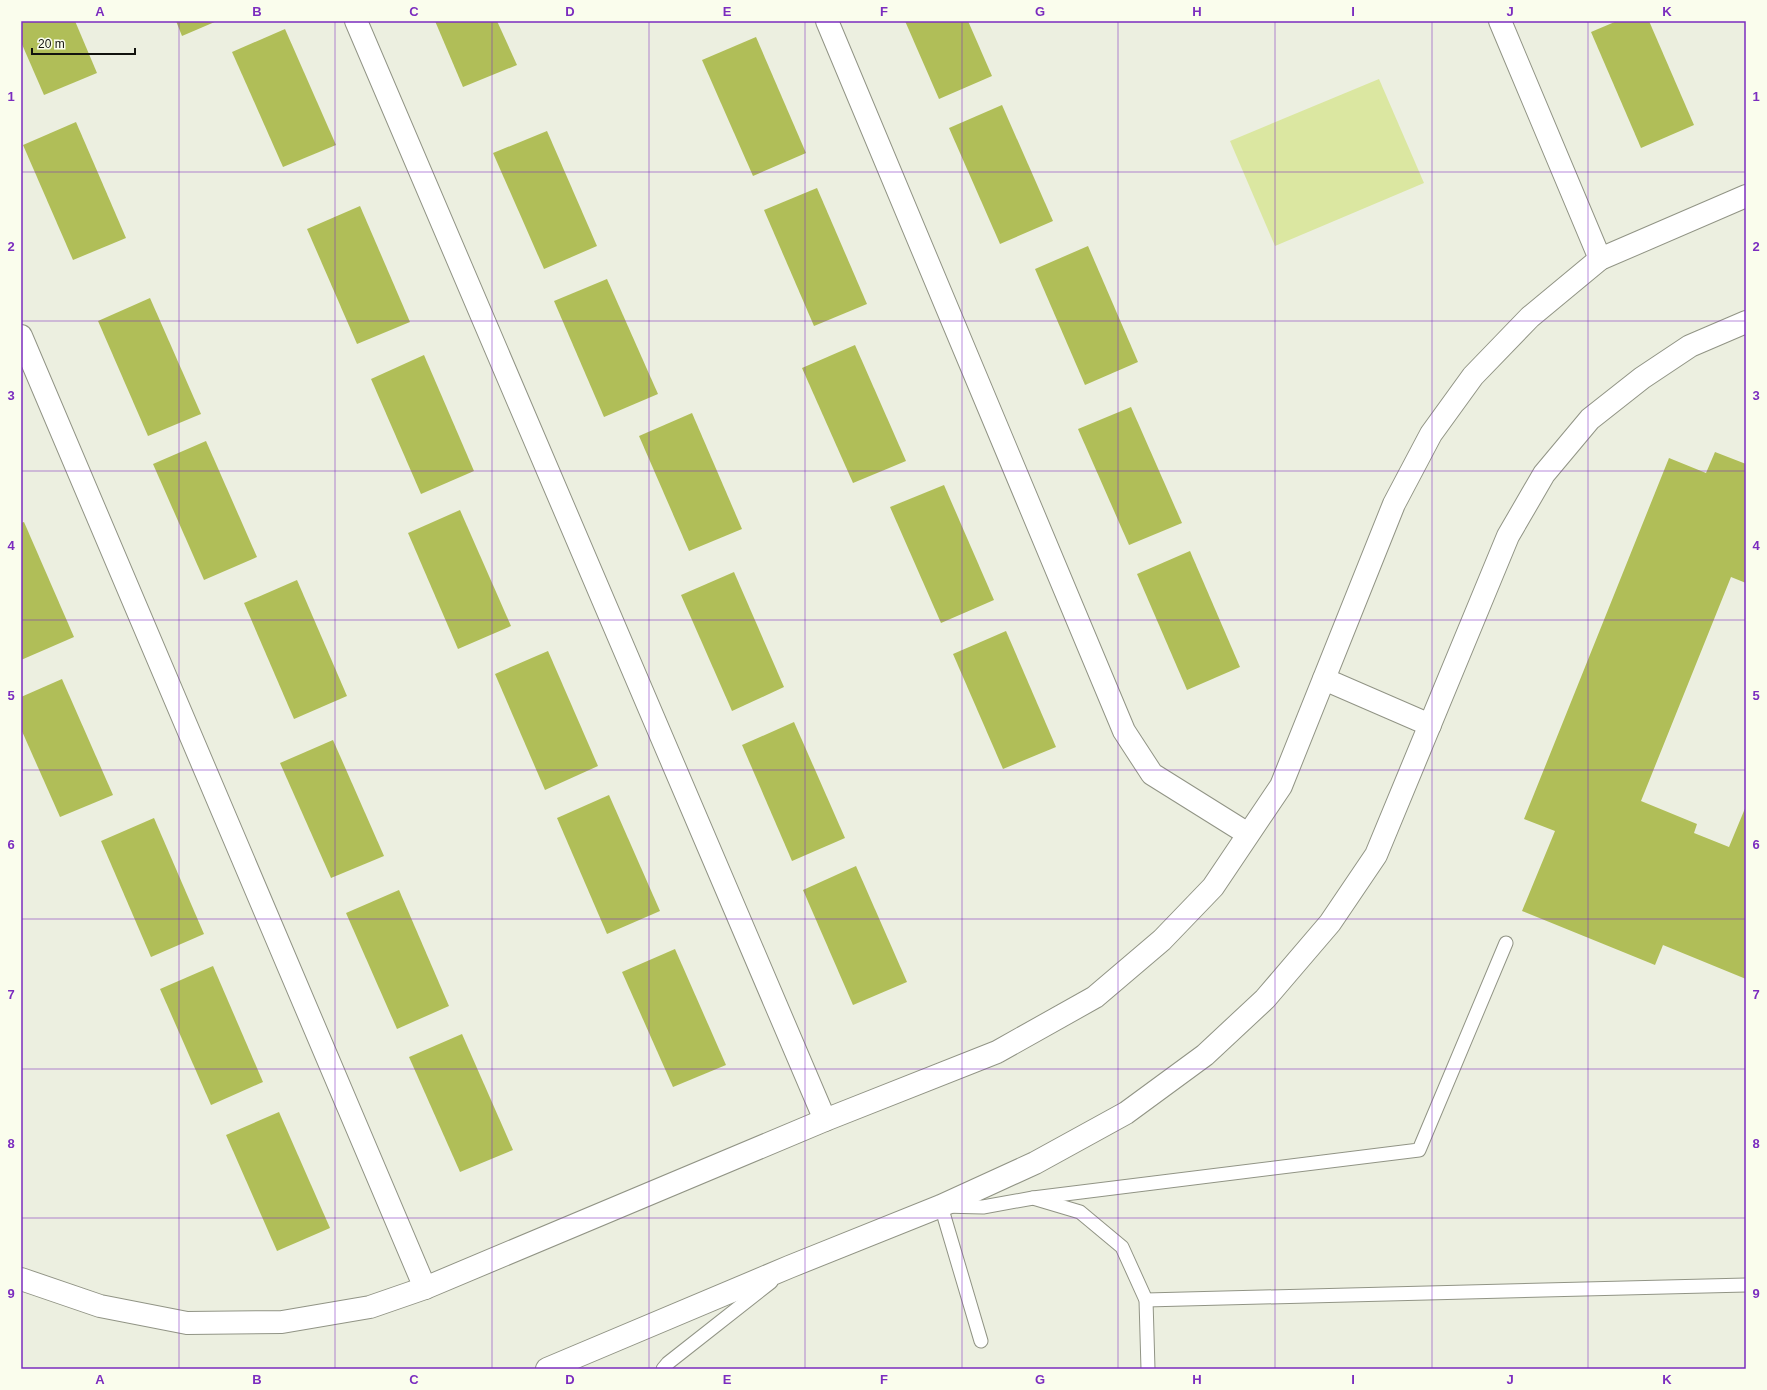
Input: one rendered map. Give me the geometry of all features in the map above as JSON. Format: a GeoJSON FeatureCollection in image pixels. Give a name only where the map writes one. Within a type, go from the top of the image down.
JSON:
{"type":"FeatureCollection","features":[{"type":"Feature","properties":{"kind":"street"},"geometry":{"type":"LineString","coordinates":[[356,21],[825,1120]]}},
{"type":"Feature","properties":{"kind":"street"},"geometry":{"type":"LineString","coordinates":[[827,21],[1124,731],[1152,774],[1248,834]]}},
{"type":"Feature","properties":{"kind":"street"},"geometry":{"type":"LineString","coordinates":[[1500,21],[1600,259]]}},
{"type":"Feature","properties":{"kind":"street"},"geometry":{"type":"LineString","coordinates":[[21,1279],[100,1306],[187,1323],[282,1322],[370,1307],[425,1288],[825,1120],[997,1052],[1095,997],[1162,940],[1213,887],[1281,786],[1394,504],[1431,434],[1473,376],[1530,317],[1600,259],[1746,196]]}},
{"type":"Feature","properties":{"kind":"street"},"geometry":{"type":"LineString","coordinates":[[547,1369],[789,1267],[941,1206],[1035,1163],[1126,1112],[1205,1055],[1265,999],[1330,923],[1376,854],[1508,536],[1544,474],[1590,419],[1642,378],[1690,346],[1746,322]]}},
{"type":"Feature","properties":{"kind":"street"},"geometry":{"type":"LineString","coordinates":[[21,336],[425,1288]]}},
{"type":"Feature","properties":{"kind":"street"},"geometry":{"type":"LineString","coordinates":[[1324,679],[1430,724]]}},
{"type":"Feature","properties":{"kind":"lane"},"geometry":{"type":"LineString","coordinates":[[981,1341],[941,1206],[983,1207],[1033,1198],[1419,1150],[1506,943]]}},
{"type":"Feature","properties":{"kind":"lane"},"geometry":{"type":"LineString","coordinates":[[1033,1198],[1080,1212],[1122,1247],[1146,1300],[1148,1369]]}},
{"type":"Feature","properties":{"kind":"lane"},"geometry":{"type":"LineString","coordinates":[[663,1369],[668,1363],[789,1267]]}},
{"type":"Feature","properties":{"kind":"lane"},"geometry":{"type":"LineString","coordinates":[[1146,1300],[1746,1285]]}},
{"type":"Feature","properties":{"kind":"green space"},"geometry":{"type":"Polygon","coordinates":[[[1379,79],[1424,183],[1275,246],[1230,141],[1379,79]]]}},
{"type":"Feature","properties":{"kind":"building"},"geometry":{"type":"Polygon","coordinates":[[[21,21],[75,21],[97,73],[44,95],[21,42],[21,21]]]}},
{"type":"Feature","properties":{"kind":"building"},"geometry":{"type":"Polygon","coordinates":[[[176,21],[217,21],[182,36],[176,21]]]}},
{"type":"Feature","properties":{"kind":"building"},"geometry":{"type":"Polygon","coordinates":[[[435,21],[497,21],[517,65],[463,87],[435,21]]]}},
{"type":"Feature","properties":{"kind":"building"},"geometry":{"type":"Polygon","coordinates":[[[905,21],[968,21],[992,76],[939,99],[905,21]]]}},
{"type":"Feature","properties":{"kind":"building"},"geometry":{"type":"Polygon","coordinates":[[[1617,21],[1649,21],[1694,125],[1641,148],[1591,32],[1617,21]]]}},
{"type":"Feature","properties":{"kind":"building"},"geometry":{"type":"Polygon","coordinates":[[[285,29],[336,145],[283,167],[232,52],[285,29]]]}},
{"type":"Feature","properties":{"kind":"building"},"geometry":{"type":"Polygon","coordinates":[[[756,37],[806,153],[753,176],[702,60],[756,37]]]}},
{"type":"Feature","properties":{"kind":"building"},"geometry":{"type":"Polygon","coordinates":[[[1002,105],[1053,221],[1000,244],[949,128],[1002,105]]]}},
{"type":"Feature","properties":{"kind":"building"},"geometry":{"type":"Polygon","coordinates":[[[76,122],[126,238],[73,260],[23,145],[76,122]]]}},
{"type":"Feature","properties":{"kind":"building"},"geometry":{"type":"Polygon","coordinates":[[[547,131],[597,246],[544,269],[493,153],[547,131]]]}},
{"type":"Feature","properties":{"kind":"building"},"geometry":{"type":"Polygon","coordinates":[[[817,188],[867,304],[814,326],[764,210],[817,188]]]}},
{"type":"Feature","properties":{"kind":"building"},"geometry":{"type":"Polygon","coordinates":[[[360,206],[410,322],[357,344],[307,229],[360,206]]]}},
{"type":"Feature","properties":{"kind":"building"},"geometry":{"type":"Polygon","coordinates":[[[1088,246],[1138,362],[1085,385],[1035,269],[1088,246]]]}},
{"type":"Feature","properties":{"kind":"building"},"geometry":{"type":"Polygon","coordinates":[[[607,279],[658,394],[604,417],[554,301],[607,279]]]}},
{"type":"Feature","properties":{"kind":"building"},"geometry":{"type":"Polygon","coordinates":[[[150,298],[201,414],[148,436],[98,321],[150,298]]]}},
{"type":"Feature","properties":{"kind":"building"},"geometry":{"type":"Polygon","coordinates":[[[855,345],[906,461],[853,483],[802,368],[855,345]]]}},
{"type":"Feature","properties":{"kind":"building"},"geometry":{"type":"Polygon","coordinates":[[[424,355],[474,471],[421,494],[371,379],[424,355]]]}},
{"type":"Feature","properties":{"kind":"building"},"geometry":{"type":"Polygon","coordinates":[[[1131,407],[1182,523],[1129,545],[1078,429],[1131,407]]]}},
{"type":"Feature","properties":{"kind":"building"},"geometry":{"type":"Polygon","coordinates":[[[692,413],[742,529],[689,551],[639,436],[692,413]]]}},
{"type":"Feature","properties":{"kind":"building"},"geometry":{"type":"Polygon","coordinates":[[[206,441],[257,557],[204,580],[153,464],[206,441]]]}},
{"type":"Feature","properties":{"kind":"building"},"geometry":{"type":"Polygon","coordinates":[[[1715,452],[1746,464],[1746,583],[1731,577],[1641,801],[1697,824],[1694,833],[1729,847],[1746,806],[1746,979],[1663,945],[1655,965],[1522,911],[1555,831],[1524,819],[1669,458],[1706,473],[1715,452]]]}},
{"type":"Feature","properties":{"kind":"building"},"geometry":{"type":"Polygon","coordinates":[[[944,485],[994,600],[941,623],[890,507],[944,485]]]}},
{"type":"Feature","properties":{"kind":"building"},"geometry":{"type":"Polygon","coordinates":[[[460,510],[511,626],[458,649],[408,533],[460,510]]]}},
{"type":"Feature","properties":{"kind":"building"},"geometry":{"type":"Polygon","coordinates":[[[24,522],[74,637],[21,660],[21,523],[24,522]]]}},
{"type":"Feature","properties":{"kind":"building"},"geometry":{"type":"Polygon","coordinates":[[[1190,551],[1240,667],[1187,690],[1137,574],[1190,551]]]}},
{"type":"Feature","properties":{"kind":"building"},"geometry":{"type":"Polygon","coordinates":[[[734,572],[784,687],[732,711],[681,595],[734,572]]]}},
{"type":"Feature","properties":{"kind":"building"},"geometry":{"type":"Polygon","coordinates":[[[297,580],[347,696],[294,719],[244,603],[297,580]]]}},
{"type":"Feature","properties":{"kind":"building"},"geometry":{"type":"Polygon","coordinates":[[[1006,631],[1056,747],[1003,769],[953,654],[1006,631]]]}},
{"type":"Feature","properties":{"kind":"building"},"geometry":{"type":"Polygon","coordinates":[[[548,651],[598,766],[545,790],[495,674],[548,651]]]}},
{"type":"Feature","properties":{"kind":"building"},"geometry":{"type":"Polygon","coordinates":[[[62,679],[113,795],[60,817],[21,729],[21,697],[62,679]]]}},
{"type":"Feature","properties":{"kind":"building"},"geometry":{"type":"Polygon","coordinates":[[[794,722],[845,838],[792,861],[742,745],[794,722]]]}},
{"type":"Feature","properties":{"kind":"building"},"geometry":{"type":"Polygon","coordinates":[[[333,740],[384,856],[331,878],[280,763],[333,740]]]}},
{"type":"Feature","properties":{"kind":"building"},"geometry":{"type":"Polygon","coordinates":[[[609,795],[660,911],[607,934],[557,818],[609,795]]]}},
{"type":"Feature","properties":{"kind":"building"},"geometry":{"type":"Polygon","coordinates":[[[154,818],[204,934],[151,957],[101,841],[154,818]]]}},
{"type":"Feature","properties":{"kind":"building"},"geometry":{"type":"Polygon","coordinates":[[[856,866],[907,982],[853,1005],[803,890],[856,866]]]}},
{"type":"Feature","properties":{"kind":"building"},"geometry":{"type":"Polygon","coordinates":[[[399,890],[449,1006],[397,1029],[346,913],[399,890]]]}},
{"type":"Feature","properties":{"kind":"building"},"geometry":{"type":"Polygon","coordinates":[[[675,949],[726,1065],[673,1087],[622,972],[675,949]]]}},
{"type":"Feature","properties":{"kind":"building"},"geometry":{"type":"Polygon","coordinates":[[[213,966],[263,1082],[211,1105],[160,989],[213,966]]]}},
{"type":"Feature","properties":{"kind":"building"},"geometry":{"type":"Polygon","coordinates":[[[462,1034],[513,1150],[460,1172],[409,1057],[462,1034]]]}},
{"type":"Feature","properties":{"kind":"building"},"geometry":{"type":"Polygon","coordinates":[[[279,1112],[330,1228],[277,1251],[226,1135],[279,1112]]]}}]}
